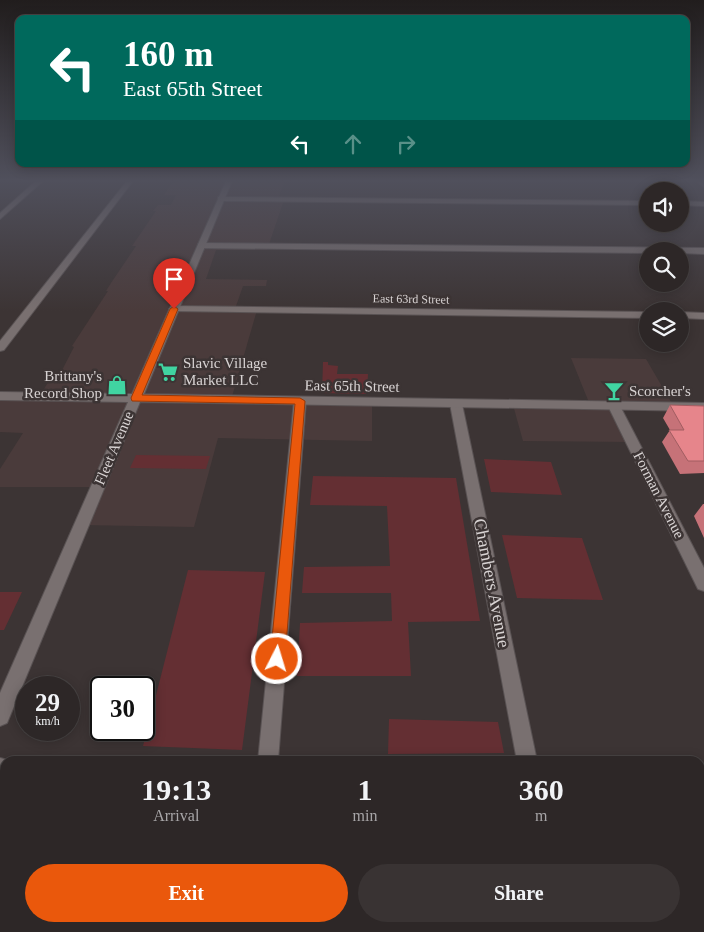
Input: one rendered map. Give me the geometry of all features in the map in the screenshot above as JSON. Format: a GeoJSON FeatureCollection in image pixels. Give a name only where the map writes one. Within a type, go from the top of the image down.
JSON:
{"type":"FeatureCollection","features":[{"type":"Feature","properties":{"kind":"street"},"geometry":{"type":"LineString","coordinates":[[0,348],[96,224]]}},
{"type":"Feature","properties":{"kind":"street","name":"Fleet Avenue"},"geometry":{"type":"LineString","coordinates":[[0,716],[210,224]]}},
{"type":"Feature","properties":{"kind":"street"},"geometry":{"type":"LineString","coordinates":[[201,246],[704,251]]}},
{"type":"Feature","properties":{"kind":"street","name":"East 63rd Street"},"geometry":{"type":"LineString","coordinates":[[174,309],[639,315]]}},
{"type":"Feature","properties":{"kind":"street"},"geometry":{"type":"LineString","coordinates":[[689,315],[704,316]]}},
{"type":"Feature","properties":{"kind":"street","name":"East 65th Street"},"geometry":{"type":"LineString","coordinates":[[0,396],[704,407]]}},
{"type":"Feature","properties":{"kind":"street"},"geometry":{"type":"LineString","coordinates":[[268,756],[300,401]]}},
{"type":"Feature","properties":{"kind":"street","name":"Chambers Avenue"},"geometry":{"type":"LineString","coordinates":[[456,404],[526,756]]}},
{"type":"Feature","properties":{"kind":"street","name":"Forman Avenue"},"geometry":{"type":"LineString","coordinates":[[614,406],[704,584]]}},
{"type":"Feature","properties":{"kind":"shaded area"},"geometry":{"type":"Polygon","coordinates":[[[147,224],[276,224],[267,250],[216,250],[206,279],[267,280],[266,286],[243,286],[235,309],[257,310],[231,400],[372,403],[372,441],[218,438],[194,527],[81,525],[97,487],[0,487],[0,469],[23,433],[0,432],[0,396],[39,397],[52,376],[59,376],[74,347],[72,346],[136,246],[132,246],[147,224]]]}},
{"type":"Feature","properties":{"kind":"shaded area"},"geometry":{"type":"Polygon","coordinates":[[[571,358],[646,359],[674,407],[614,406],[632,442],[523,441],[513,405],[590,405],[571,358]]]}},
{"type":"Feature","properties":{"kind":"shaded area"},"geometry":{"type":"Polygon","coordinates":[[[323,362],[328,362],[328,365],[338,366],[337,374],[368,374],[366,394],[322,393],[323,362]]]}},
{"type":"Feature","properties":{"kind":"shaded area"},"geometry":{"type":"Polygon","coordinates":[[[136,455],[210,456],[206,469],[130,468],[136,455]]]}},
{"type":"Feature","properties":{"kind":"shaded area"},"geometry":{"type":"Polygon","coordinates":[[[484,459],[551,462],[562,495],[491,492],[484,459]]]}},
{"type":"Feature","properties":{"kind":"shaded area"},"geometry":{"type":"Polygon","coordinates":[[[313,476],[456,478],[480,621],[408,622],[411,676],[297,676],[300,623],[392,621],[391,593],[302,593],[304,567],[390,566],[387,506],[310,505],[313,476]]]}},
{"type":"Feature","properties":{"kind":"shaded area"},"geometry":{"type":"Polygon","coordinates":[[[502,535],[582,538],[603,600],[517,598],[502,535]]]}},
{"type":"Feature","properties":{"kind":"shaded area"},"geometry":{"type":"Polygon","coordinates":[[[188,570],[265,572],[242,750],[143,746],[144,741],[155,741],[155,699],[188,570]]]}},
{"type":"Feature","properties":{"kind":"shaded area"},"geometry":{"type":"Polygon","coordinates":[[[0,592],[22,592],[4,630],[0,630],[0,592]]]}},
{"type":"Feature","properties":{"kind":"shaded area"},"geometry":{"type":"Polygon","coordinates":[[[389,719],[498,722],[504,753],[388,754],[389,719]]]}},
{"type":"Feature","properties":{"kind":"building"},"geometry":{"type":"Polygon","coordinates":[[[670,405],[704,406],[704,461],[688,461],[669,430],[684,430],[670,405]]]}},
{"type":"Feature","properties":{"kind":"place","name":"Slavic Village Market LLC"},"geometry":{"type":"Point","coordinates":[168,372]}},
{"type":"Feature","properties":{"kind":"place","name":"Brittany's Record Shop"},"geometry":{"type":"Point","coordinates":[117,385]}},
{"type":"Feature","properties":{"kind":"place","name":"Scorcher's"},"geometry":{"type":"Point","coordinates":[614,391]}},
{"type":"Feature","properties":{"kind":"route"},"geometry":{"type":"LineString","coordinates":[[174,309],[136,398],[300,401],[277,659]]}}]}
